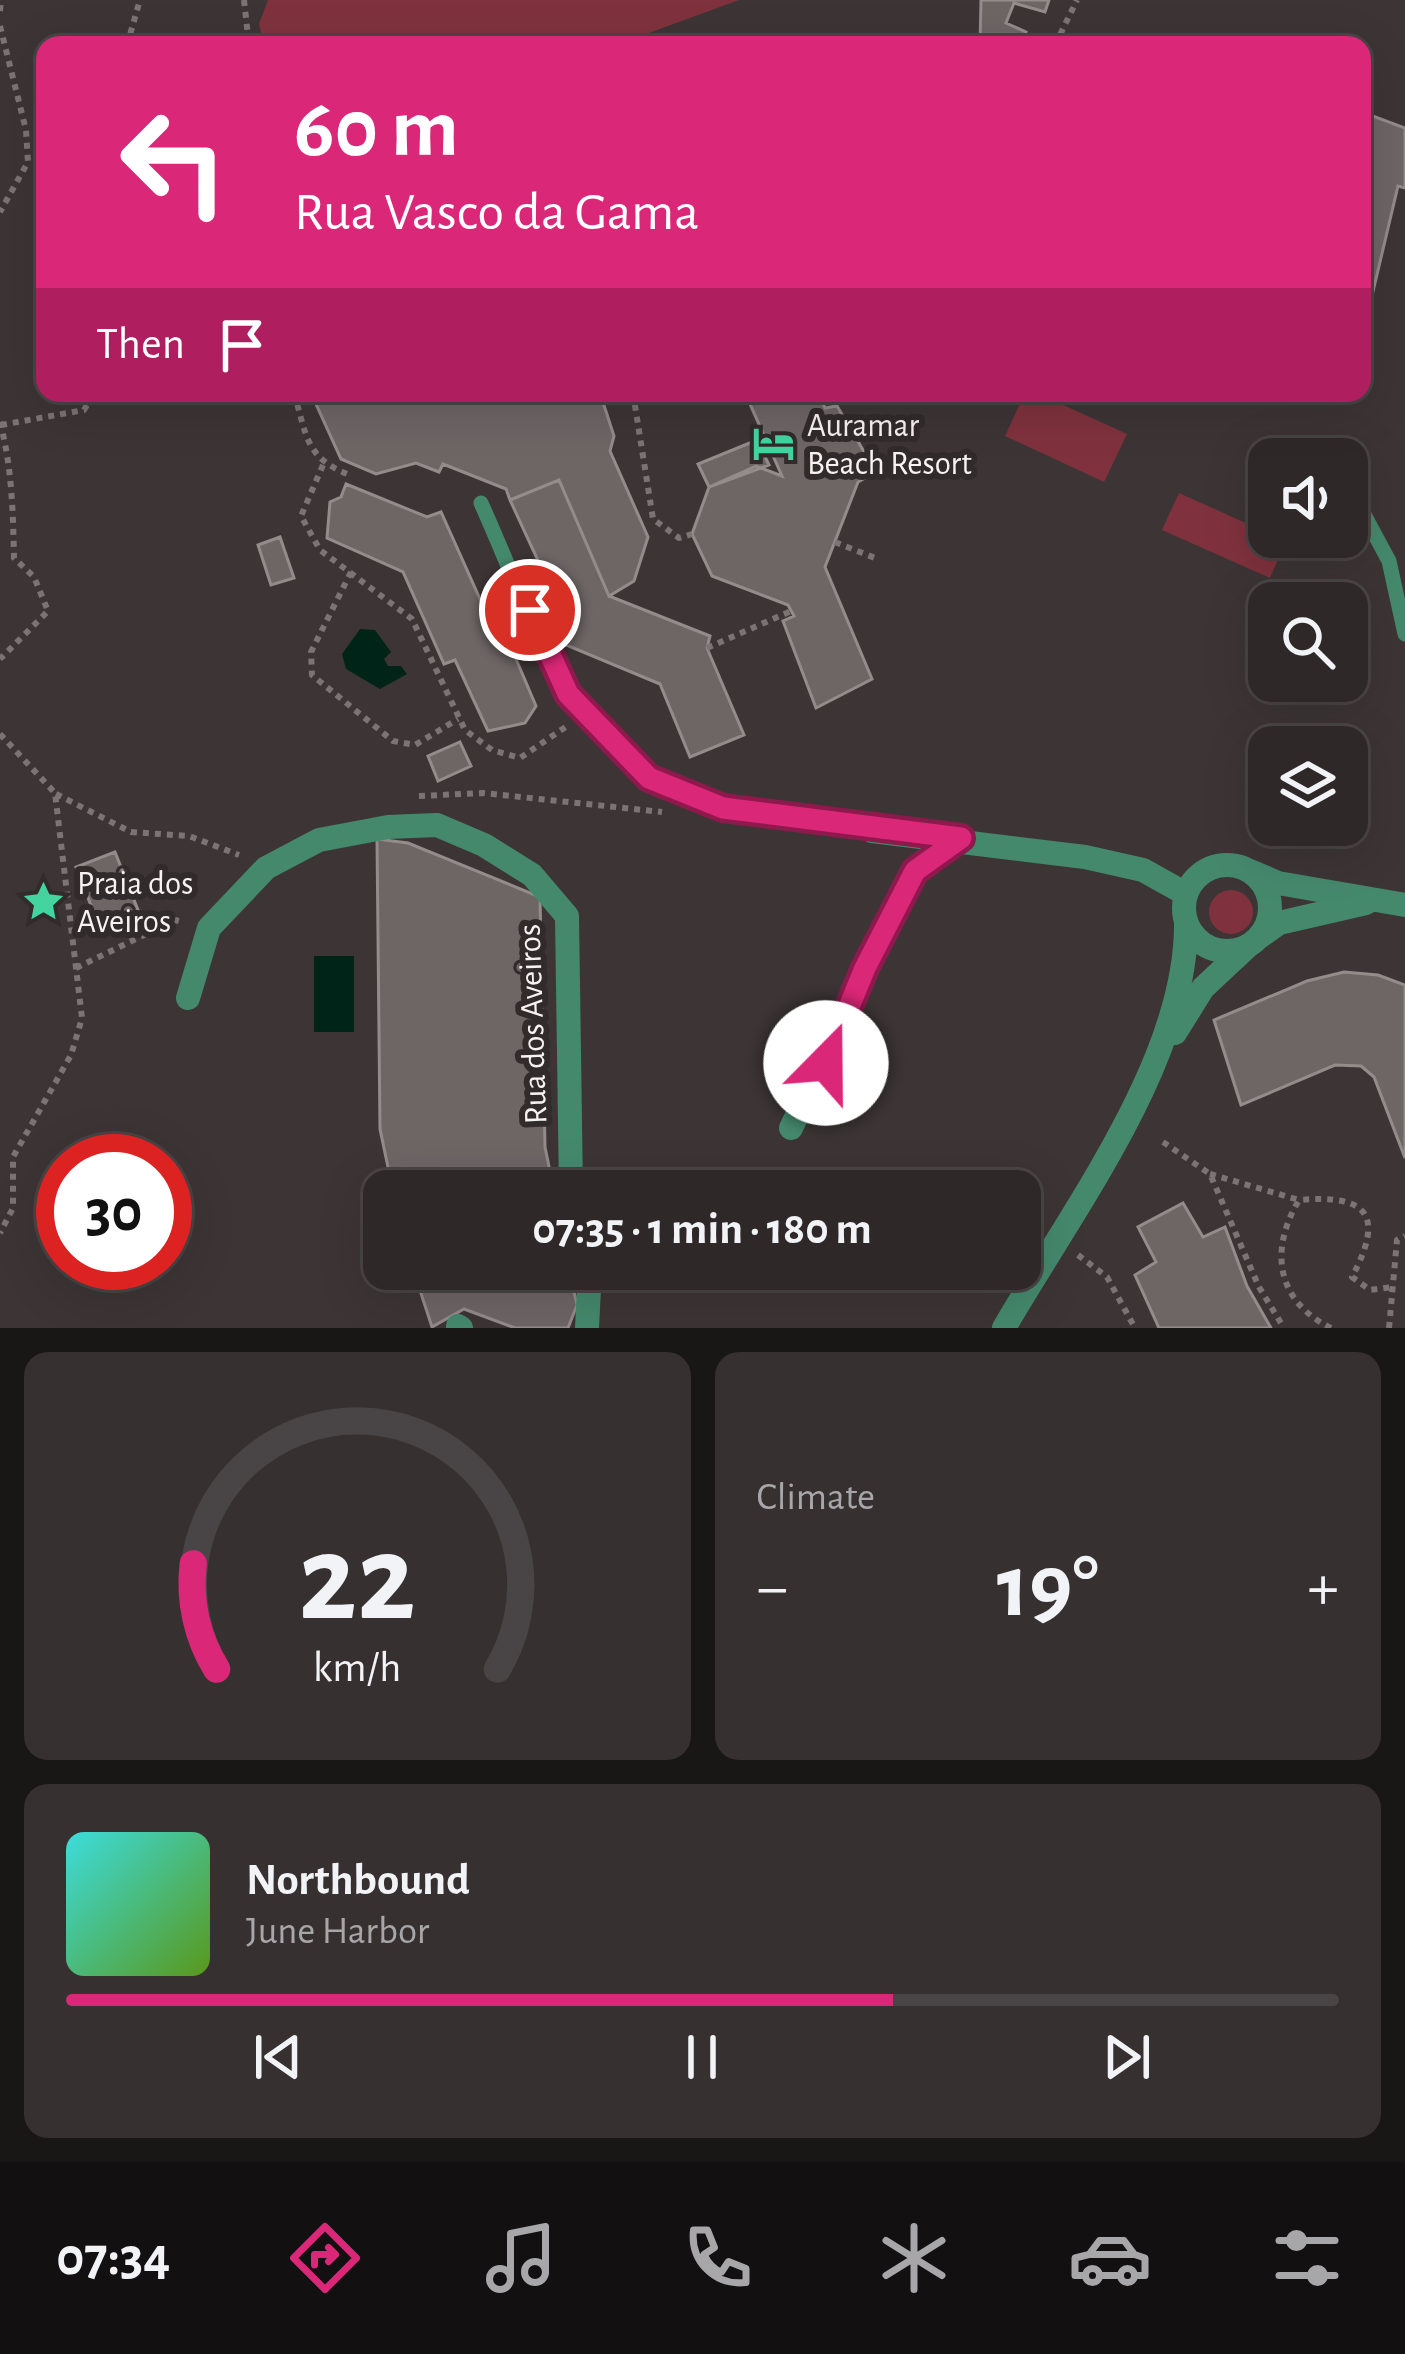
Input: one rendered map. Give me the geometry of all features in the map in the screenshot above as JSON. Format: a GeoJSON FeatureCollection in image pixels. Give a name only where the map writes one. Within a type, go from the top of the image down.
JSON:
{"type":"FeatureCollection","features":[{"type":"Feature","properties":{"kind":"street","name":"Rua dos Aveiros"},"geometry":{"type":"LineString","coordinates":[[188,998],[209,928],[266,868],[319,840],[437,825],[484,845],[532,875],[567,916],[571,1170]]}},
{"type":"Feature","properties":{"kind":"street"},"geometry":{"type":"LineString","coordinates":[[872,831],[961,838],[1143,870],[1186,894]]}},
{"type":"Feature","properties":{"kind":"street"},"geometry":{"type":"LineString","coordinates":[[791,1128],[915,871],[961,838]]}},
{"type":"Feature","properties":{"kind":"street"},"geometry":{"type":"LineString","coordinates":[[1162,1056],[1187,962],[1186,894],[1196,878],[1215,866],[1278,883],[1392,902]]}},
{"type":"Feature","properties":{"kind":"street"},"geometry":{"type":"LineString","coordinates":[[1186,921],[1206,946],[1233,952],[1253,942],[1269,919],[1269,900],[1250,872]]}},
{"type":"Feature","properties":{"kind":"street"},"geometry":{"type":"LineString","coordinates":[[1004,1328],[1203,988],[1279,923],[1392,902]]}},
{"type":"Feature","properties":{"kind":"street"},"geometry":{"type":"LineString","coordinates":[[586,1328],[589,1290]]}},
{"type":"Feature","properties":{"kind":"lane"},"geometry":{"type":"LineString","coordinates":[[481,503],[568,694],[649,778],[723,808],[872,831]]}},
{"type":"Feature","properties":{"kind":"lane"},"geometry":{"type":"LineString","coordinates":[[1368,522],[1389,561],[1405,634]]}},
{"type":"Feature","properties":{"kind":"path"},"geometry":{"type":"LineString","coordinates":[[0,11],[1,0]]}},
{"type":"Feature","properties":{"kind":"path"},"geometry":{"type":"LineString","coordinates":[[130,36],[140,0]]}},
{"type":"Feature","properties":{"kind":"path"},"geometry":{"type":"LineString","coordinates":[[244,0],[248,36]]}},
{"type":"Feature","properties":{"kind":"path"},"geometry":{"type":"LineString","coordinates":[[1059,36],[1077,0]]}},
{"type":"Feature","properties":{"kind":"path"},"geometry":{"type":"LineString","coordinates":[[0,26],[26,130],[28,163],[0,212]]}},
{"type":"Feature","properties":{"kind":"path"},"geometry":{"type":"LineString","coordinates":[[0,659],[48,610],[34,577],[14,558],[7,502],[11,466],[0,423],[84,410],[89,402]]}},
{"type":"Feature","properties":{"kind":"path"},"geometry":{"type":"LineString","coordinates":[[297,402],[313,453],[323,465],[350,475]]}},
{"type":"Feature","properties":{"kind":"path"},"geometry":{"type":"LineString","coordinates":[[633,402],[652,519],[679,538],[692,534]]}},
{"type":"Feature","properties":{"kind":"path"},"geometry":{"type":"LineString","coordinates":[[323,465],[301,516],[320,550],[412,619],[465,730],[492,750],[520,758],[565,728]]}},
{"type":"Feature","properties":{"kind":"path"},"geometry":{"type":"LineString","coordinates":[[0,521],[13,523]]}},
{"type":"Feature","properties":{"kind":"path"},"geometry":{"type":"LineString","coordinates":[[835,542],[875,558]]}},
{"type":"Feature","properties":{"kind":"path"},"geometry":{"type":"LineString","coordinates":[[351,572],[311,652],[312,675],[394,741],[415,745],[459,718]]}},
{"type":"Feature","properties":{"kind":"path"},"geometry":{"type":"LineString","coordinates":[[706,648],[791,610]]}},
{"type":"Feature","properties":{"kind":"path"},"geometry":{"type":"LineString","coordinates":[[0,734],[55,793],[131,832],[189,836],[232,857],[256,849],[266,868]]}},
{"type":"Feature","properties":{"kind":"path"},"geometry":{"type":"LineString","coordinates":[[0,1233],[14,1208],[13,1156],[71,1055],[82,1018],[55,793]]}},
{"type":"Feature","properties":{"kind":"path"},"geometry":{"type":"LineString","coordinates":[[414,796],[483,793],[677,814]]}},
{"type":"Feature","properties":{"kind":"path"},"geometry":{"type":"LineString","coordinates":[[76,968],[175,920],[209,928]]}},
{"type":"Feature","properties":{"kind":"path"},"geometry":{"type":"LineString","coordinates":[[1163,1142],[1210,1174],[1298,1200],[1330,1197],[1357,1205],[1370,1217],[1372,1237],[1352,1277],[1370,1290],[1393,1287]]}},
{"type":"Feature","properties":{"kind":"path"},"geometry":{"type":"LineString","coordinates":[[1210,1174],[1259,1287],[1284,1328]]}},
{"type":"Feature","properties":{"kind":"path"},"geometry":{"type":"LineString","coordinates":[[1298,1200],[1282,1227],[1277,1258],[1287,1291],[1311,1318],[1331,1328]]}},
{"type":"Feature","properties":{"kind":"path"},"geometry":{"type":"LineString","coordinates":[[1389,1328],[1397,1240],[1405,1236]]}},
{"type":"Feature","properties":{"kind":"path"},"geometry":{"type":"LineString","coordinates":[[1056,1238],[1107,1277],[1135,1328]]}},
{"type":"Feature","properties":{"kind":"shaded area"},"geometry":{"type":"Polygon","coordinates":[[[268,0],[739,0],[641,36],[262,36],[259,24],[268,0]]]}},
{"type":"Feature","properties":{"kind":"shaded area"},"geometry":{"type":"Polygon","coordinates":[[[1021,402],[1057,402],[1127,434],[1104,482],[1005,436],[1021,402]]]}},
{"type":"Feature","properties":{"kind":"shaded area"},"geometry":{"type":"Polygon","coordinates":[[[1179,493],[1248,524],[1248,558],[1279,558],[1270,578],[1162,530],[1179,493]]]}},
{"type":"Feature","properties":{"kind":"shaded area"},"geometry":{"type":"Polygon","coordinates":[[[360,629],[375,630],[391,652],[384,659],[388,666],[401,666],[407,674],[380,689],[346,669],[342,654],[360,629]]]}},
{"type":"Feature","properties":{"kind":"shaded area"},"geometry":{"type":"Polygon","coordinates":[[[1231,890],[1246,897],[1253,912],[1246,927],[1231,934],[1216,927],[1209,912],[1216,897],[1231,890]]]}},
{"type":"Feature","properties":{"kind":"shaded area"},"geometry":{"type":"Polygon","coordinates":[[[314,956],[354,956],[354,1032],[314,1032],[314,956]]]}},
{"type":"Feature","properties":{"kind":"building"},"geometry":{"type":"Polygon","coordinates":[[[981,0],[1049,0],[1045,12],[1014,3],[1006,23],[1026,32],[1024,36],[980,36],[981,0]]]}},
{"type":"Feature","properties":{"kind":"building"},"geometry":{"type":"Polygon","coordinates":[[[1371,115],[1405,128],[1405,188],[1398,186],[1371,300],[1371,115]]]}},
{"type":"Feature","properties":{"kind":"building"},"geometry":{"type":"Polygon","coordinates":[[[315,402],[603,402],[614,436],[610,451],[648,537],[634,581],[609,596],[559,480],[510,500],[506,489],[443,464],[439,472],[416,463],[376,474],[341,459],[315,402]]]}},
{"type":"Feature","properties":{"kind":"building"},"geometry":{"type":"Polygon","coordinates":[[[823,402],[825,408],[837,406],[876,472],[858,482],[825,567],[872,679],[816,708],[783,621],[794,616],[788,605],[712,576],[692,534],[709,487],[756,466],[782,476],[750,404],[823,402]]]}},
{"type":"Feature","properties":{"kind":"building"},"geometry":{"type":"Polygon","coordinates":[[[757,440],[769,465],[709,487],[698,464],[757,440]]]}},
{"type":"Feature","properties":{"kind":"building"},"geometry":{"type":"Polygon","coordinates":[[[559,480],[609,596],[710,636],[707,648],[744,735],[690,757],[660,684],[566,645],[579,616],[564,585],[552,591],[510,500],[559,480]]]}},
{"type":"Feature","properties":{"kind":"building"},"geometry":{"type":"Polygon","coordinates":[[[346,484],[427,517],[441,512],[489,619],[508,608],[517,627],[505,633],[536,706],[525,723],[488,731],[455,660],[444,664],[403,572],[327,538],[330,502],[341,497],[346,484]]]}},
{"type":"Feature","properties":{"kind":"building"},"geometry":{"type":"Polygon","coordinates":[[[280,537],[294,578],[271,585],[258,545],[280,537]]]}},
{"type":"Feature","properties":{"kind":"building"},"geometry":{"type":"Polygon","coordinates":[[[460,742],[471,766],[438,781],[428,756],[460,742]]]}},
{"type":"Feature","properties":{"kind":"building"},"geometry":{"type":"Polygon","coordinates":[[[377,839],[408,843],[540,897],[545,1147],[550,1170],[389,1170],[380,1129],[377,839]]]}},
{"type":"Feature","properties":{"kind":"building"},"geometry":{"type":"Polygon","coordinates":[[[115,852],[138,910],[99,926],[76,867],[115,852]]]}},
{"type":"Feature","properties":{"kind":"building"},"geometry":{"type":"Polygon","coordinates":[[[1344,972],[1378,975],[1405,985],[1405,1158],[1374,1077],[1361,1066],[1335,1065],[1241,1105],[1214,1020],[1307,981],[1344,972]]]}},
{"type":"Feature","properties":{"kind":"building"},"geometry":{"type":"Polygon","coordinates":[[[1183,1203],[1203,1237],[1225,1227],[1247,1286],[1271,1328],[1159,1328],[1135,1275],[1156,1262],[1138,1227],[1183,1203]]]}},
{"type":"Feature","properties":{"kind":"building"},"geometry":{"type":"Polygon","coordinates":[[[420,1290],[574,1290],[577,1305],[568,1328],[515,1328],[464,1309],[432,1327],[420,1290]]]}},
{"type":"Feature","properties":{"kind":"place","name":"Auramar Beach Resort"},"geometry":{"type":"Point","coordinates":[773,443]}},
{"type":"Feature","properties":{"kind":"place","name":"Praia dos Aveiros"},"geometry":{"type":"Point","coordinates":[43,901]}},
{"type":"Feature","properties":{"kind":"route"},"geometry":{"type":"LineString","coordinates":[[530,610],[568,694],[649,778],[684,797],[723,808],[872,831],[961,838],[915,871],[865,968],[826,1063]]}}]}
